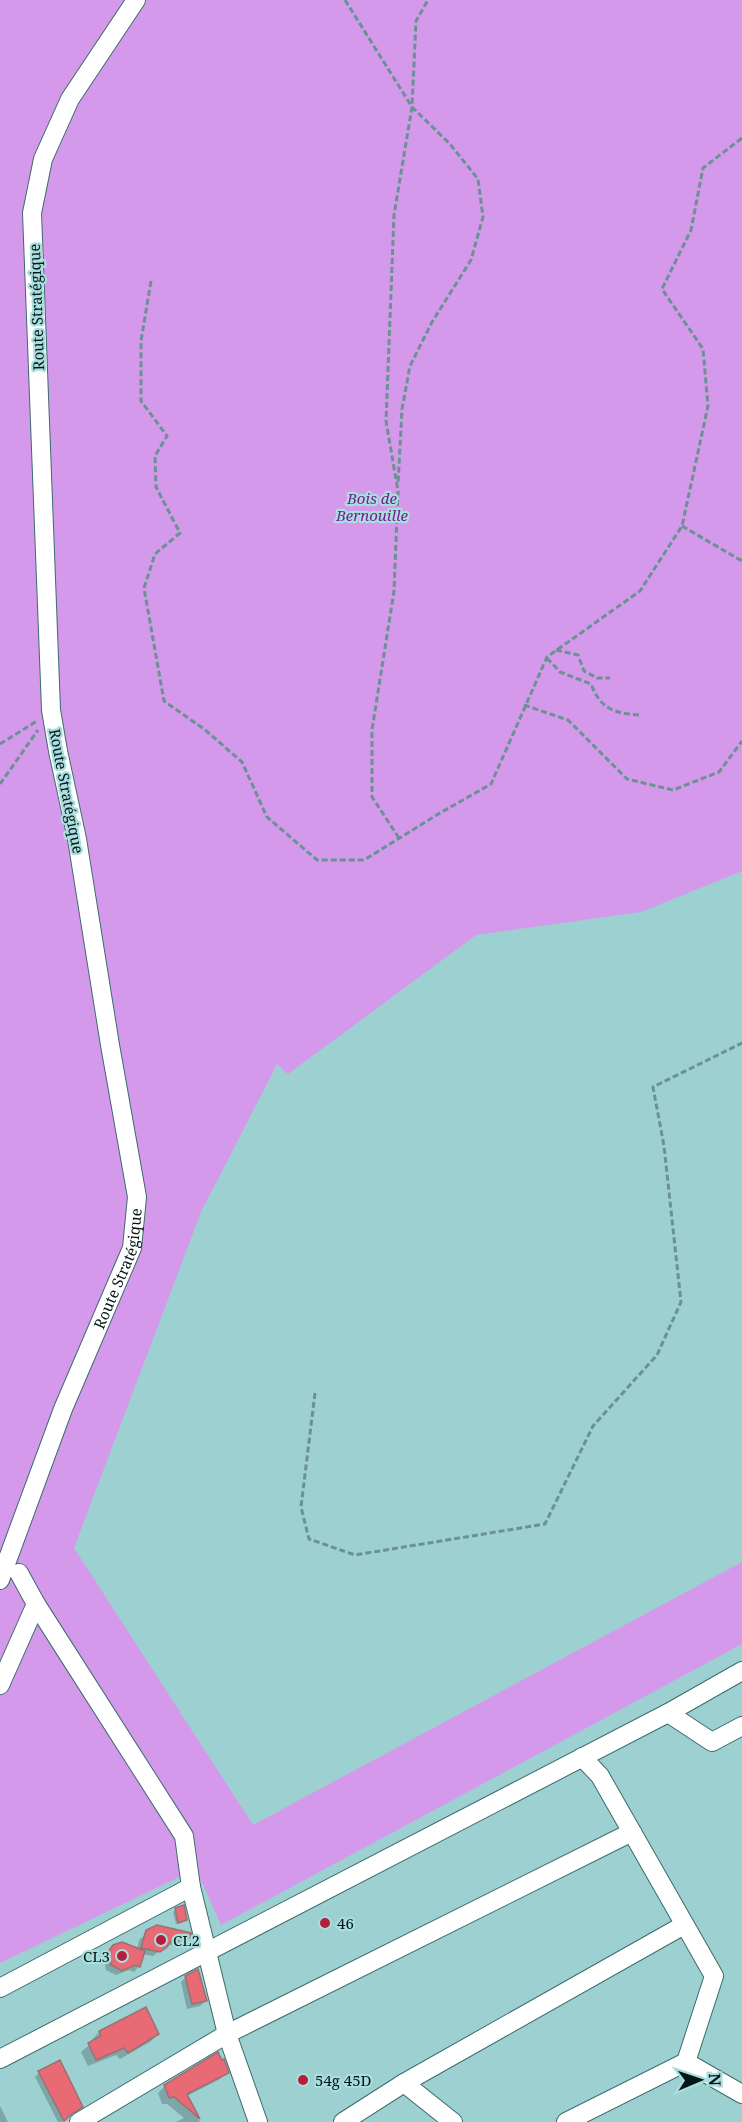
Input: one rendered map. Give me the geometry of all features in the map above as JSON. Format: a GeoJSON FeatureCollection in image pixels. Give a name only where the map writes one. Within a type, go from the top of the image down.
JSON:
{"type":"FeatureCollection","features":[{"type":"Feature","properties":{"kind":"street","name":"Route Stratégique"},"geometry":{"type":"LineString","coordinates":[[0,1580],[63,1409],[132,1248],[136,1197],[77,839],[52,711],[33,213],[43,159],[70,99],[136,0]]}},
{"type":"Feature","properties":{"kind":"street"},"geometry":{"type":"LineString","coordinates":[[19,1573],[36,1604],[184,1836],[191,1887],[227,2034],[258,2122]]}},
{"type":"Feature","properties":{"kind":"street"},"geometry":{"type":"LineString","coordinates":[[0,1685],[36,1604]]}},
{"type":"Feature","properties":{"kind":"street"},"geometry":{"type":"LineString","coordinates":[[0,2059],[668,1713],[742,1671]]}},
{"type":"Feature","properties":{"kind":"street"},"geometry":{"type":"LineString","coordinates":[[668,1713],[711,1742],[742,1726]]}},
{"type":"Feature","properties":{"kind":"street"},"geometry":{"type":"LineString","coordinates":[[566,2122],[686,2062],[714,1976],[600,1776],[582,1757]]}},
{"type":"Feature","properties":{"kind":"street"},"geometry":{"type":"LineString","coordinates":[[79,2122],[227,2034],[632,1832]]}},
{"type":"Feature","properties":{"kind":"street"},"geometry":{"type":"LineString","coordinates":[[0,1988],[191,1887]]}},
{"type":"Feature","properties":{"kind":"street"},"geometry":{"type":"LineString","coordinates":[[343,2122],[404,2083],[684,1925]]}},
{"type":"Feature","properties":{"kind":"street"},"geometry":{"type":"LineString","coordinates":[[686,2062],[742,2094]]}},
{"type":"Feature","properties":{"kind":"street"},"geometry":{"type":"LineString","coordinates":[[404,2083],[453,2122]]}},
{"type":"Feature","properties":{"kind":"path"},"geometry":{"type":"LineString","coordinates":[[345,0],[412,107],[450,144],[478,179],[483,218],[471,260],[432,322],[410,366],[402,409],[394,591],[372,730],[372,797],[399,838]]}},
{"type":"Feature","properties":{"kind":"path"},"geometry":{"type":"LineString","coordinates":[[398,491],[386,421],[393,215],[412,107],[416,21],[428,0]]}},
{"type":"Feature","properties":{"kind":"path"},"geometry":{"type":"LineString","coordinates":[[151,281],[141,341],[141,401],[167,436],[155,456],[156,487],[180,533],[155,554],[144,588],[164,701],[204,729],[242,762],[267,817],[317,860],[364,861],[491,784],[547,657],[640,591],[682,526],[708,406],[703,349],[662,289],[691,230],[703,168],[742,138]]}},
{"type":"Feature","properties":{"kind":"path"},"geometry":{"type":"LineString","coordinates":[[682,526],[742,561]]}},
{"type":"Feature","properties":{"kind":"path"},"geometry":{"type":"LineString","coordinates":[[556,650],[578,655],[584,672],[597,678],[610,678]]}},
{"type":"Feature","properties":{"kind":"path"},"geometry":{"type":"LineString","coordinates":[[547,657],[560,672],[591,684],[598,701],[620,713],[639,716]]}},
{"type":"Feature","properties":{"kind":"path"},"geometry":{"type":"LineString","coordinates":[[524,705],[568,720],[627,779],[673,790],[719,772],[742,741]]}},
{"type":"Feature","properties":{"kind":"path"},"geometry":{"type":"LineString","coordinates":[[0,744],[52,711]]}},
{"type":"Feature","properties":{"kind":"path"},"geometry":{"type":"LineString","coordinates":[[0,784],[52,711]]}},
{"type":"Feature","properties":{"kind":"path"},"geometry":{"type":"LineString","coordinates":[[315,1393],[301,1507],[309,1539],[355,1556],[545,1524],[593,1426],[657,1355],[681,1302],[664,1146],[653,1087],[742,1043]]}},
{"type":"Feature","properties":{"kind":"green space","name":"Bois de Bernouille"},"geometry":{"type":"Polygon","coordinates":[[[0,0],[742,0],[742,871],[641,912],[476,935],[288,1074],[277,1064],[201,1212],[74,1548],[253,1825],[742,1562],[742,1644],[221,1925],[196,1869],[0,1963],[0,0]]]}},
{"type":"Feature","properties":{"kind":"building"},"geometry":{"type":"Polygon","coordinates":[[[184,1905],[187,1920],[178,1923],[175,1908],[184,1905]]]}},
{"type":"Feature","properties":{"kind":"building","name":"CL2"},"geometry":{"type":"Polygon","coordinates":[[[157,1925],[191,1933],[192,1937],[170,1942],[160,1952],[141,1948],[146,1930],[157,1925]]]}},
{"type":"Feature","properties":{"kind":"building","name":"CL3"},"geometry":{"type":"Polygon","coordinates":[[[122,1942],[145,1951],[140,1967],[135,1965],[122,1971],[111,1965],[108,1952],[113,1945],[122,1942]]]}},
{"type":"Feature","properties":{"kind":"building"},"geometry":{"type":"Polygon","coordinates":[[[198,1969],[207,2001],[192,2004],[185,1976],[198,1969]]]}},
{"type":"Feature","properties":{"kind":"building"},"geometry":{"type":"Polygon","coordinates":[[[146,2007],[159,2034],[128,2053],[124,2048],[96,2060],[88,2043],[101,2036],[99,2031],[146,2007]]]}},
{"type":"Feature","properties":{"kind":"building"},"geometry":{"type":"Polygon","coordinates":[[[218,2052],[222,2060],[224,2059],[229,2073],[187,2094],[200,2119],[174,2097],[169,2098],[164,2085],[218,2052]]]}},
{"type":"Feature","properties":{"kind":"building"},"geometry":{"type":"Polygon","coordinates":[[[60,2060],[83,2107],[64,2121],[38,2071],[60,2060]]]}},
{"type":"Feature","properties":{"kind":"place","name":"46"},"geometry":{"type":"Point","coordinates":[325,1923]}},
{"type":"Feature","properties":{"kind":"place","name":"CL2"},"geometry":{"type":"Point","coordinates":[161,1940]}},
{"type":"Feature","properties":{"kind":"place","name":"CL3"},"geometry":{"type":"Point","coordinates":[122,1956]}},
{"type":"Feature","properties":{"kind":"place","name":"54g 45D"},"geometry":{"type":"Point","coordinates":[303,2080]}}]}
